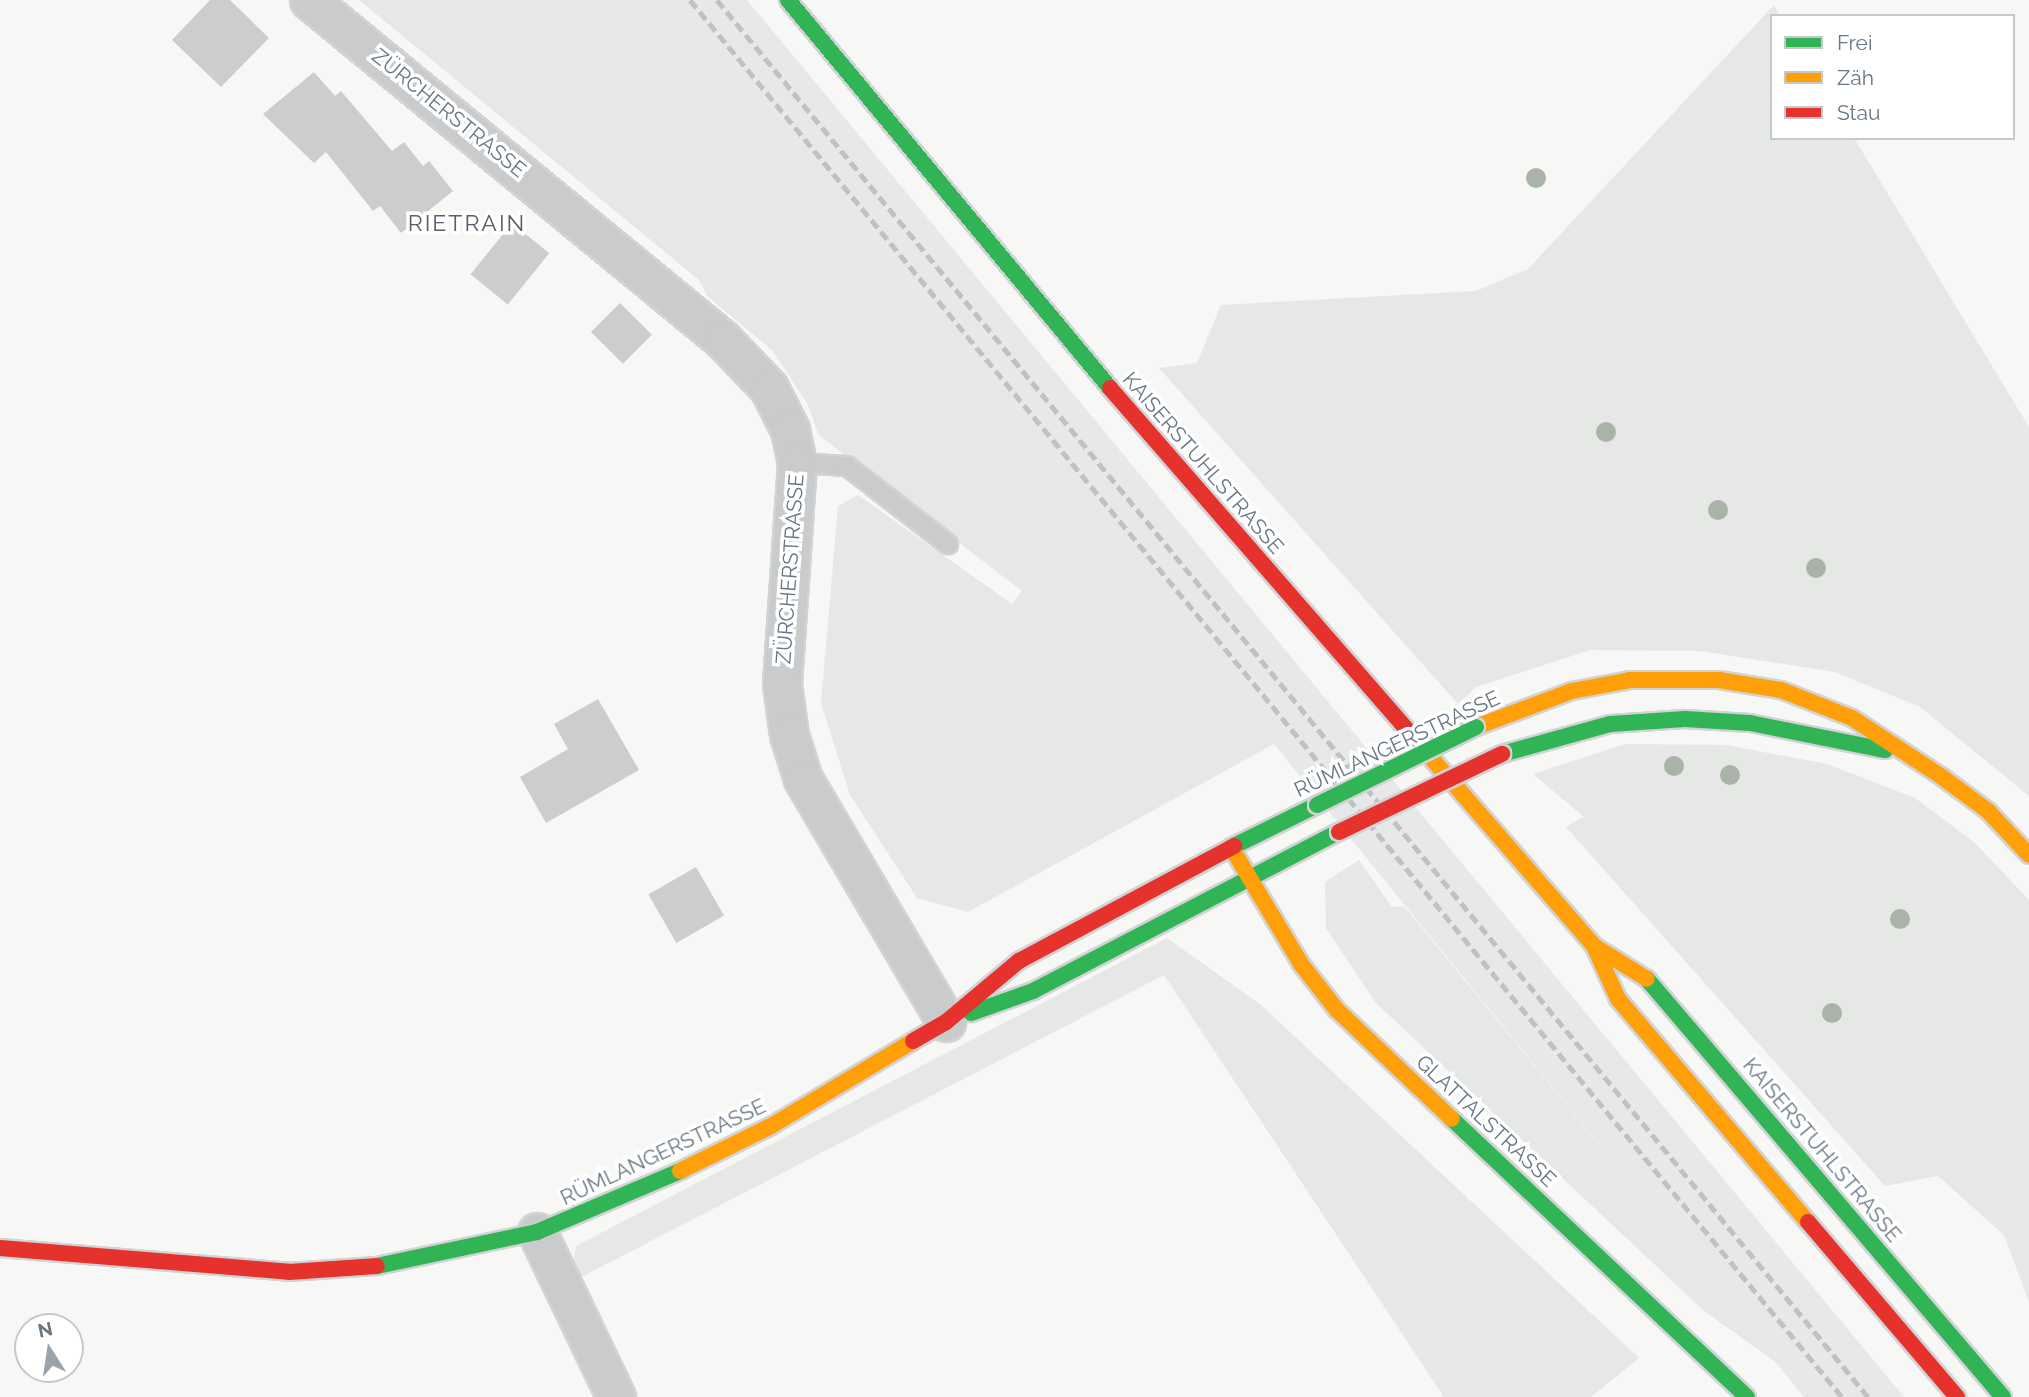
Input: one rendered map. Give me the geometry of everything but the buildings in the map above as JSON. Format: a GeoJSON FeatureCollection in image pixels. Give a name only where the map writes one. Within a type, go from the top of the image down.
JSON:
{"type":"FeatureCollection","features":[{"type":"Feature","properties":{"kind":"street","name":"ZÜRCHERSTRASSE"},"geometry":{"type":"LineString","coordinates":[[309,0],[722,339],[769,388],[790,430],[797,463],[782,684],[789,735],[803,779],[946,1022]]}},
{"type":"Feature","properties":{"kind":"street","name":"KAISERSTUHLSTRASSE"},"geometry":{"type":"LineString","coordinates":[[788,0],[1080,353],[1594,946],[1618,999],[1957,1397]]}},
{"type":"Feature","properties":{"kind":"street","name":"RÜMLANGERSTRASSE"},"geometry":{"type":"LineString","coordinates":[[0,1248],[289,1272],[382,1266],[537,1232],[649,1187],[771,1126],[946,1022],[1019,961],[1231,847],[1476,727],[1609,682],[1687,678],[1755,685],[1812,699],[1989,811],[2029,855]]}},
{"type":"Feature","properties":{"kind":"street","name":"RÜMLANGERSTRASSE"},"geometry":{"type":"LineString","coordinates":[[946,1022],[1033,991],[1339,832],[1502,754],[1610,724],[1685,719],[1750,723],[1901,754]]}},
{"type":"Feature","properties":{"kind":"street","name":"GLATTALSTRASSE"},"geometry":{"type":"LineString","coordinates":[[1231,847],[1301,964],[1337,1010],[1746,1397]]}},
{"type":"Feature","properties":{"kind":"street","name":"KAISERSTUHLSTRASSE"},"geometry":{"type":"LineString","coordinates":[[1594,946],[1646,978],[2003,1397]]}},
{"type":"Feature","properties":{"kind":"street"},"geometry":{"type":"LineString","coordinates":[[537,1232],[616,1397]]}},
{"type":"Feature","properties":{"kind":"lane"},"geometry":{"type":"LineString","coordinates":[[797,463],[847,466],[948,544]]}},
{"type":"Feature","properties":{"kind":"shaded area"},"geometry":{"type":"Polygon","coordinates":[[[359,0],[646,0],[1274,744],[968,912],[917,898],[850,795],[821,703],[838,506],[858,495],[1012,604],[1022,591],[819,435],[807,403],[773,351],[708,297],[699,280],[359,0]]]}},
{"type":"Feature","properties":{"kind":"shaded area"},"geometry":{"type":"Polygon","coordinates":[[[645,0],[747,0],[1904,1397],[1804,1397],[1274,744],[645,0]]]}},
{"type":"Feature","properties":{"kind":"shaded area"},"geometry":{"type":"Polygon","coordinates":[[[1774,5],[1779,14],[1770,14],[1770,140],[1855,140],[2029,427],[2029,796],[1920,707],[1835,672],[1701,651],[1590,650],[1476,687],[1458,704],[1159,368],[1197,363],[1221,305],[1476,291],[1528,269],[1774,5]]]}},
{"type":"Feature","properties":{"kind":"shaded area"},"geometry":{"type":"Polygon","coordinates":[[[1625,744],[1726,745],[1827,764],[1915,798],[1975,843],[2029,900],[2029,1302],[2004,1235],[1938,1176],[1885,1186],[1566,827],[1588,814],[1583,816],[1533,774],[1625,744]]]}},
{"type":"Feature","properties":{"kind":"shaded area"},"geometry":{"type":"Polygon","coordinates":[[[1359,860],[1392,907],[1404,906],[1777,1363],[1703,1310],[1376,1003],[1326,928],[1325,882],[1359,860]]]}},
{"type":"Feature","properties":{"kind":"shaded area"},"geometry":{"type":"Polygon","coordinates":[[[1167,938],[1261,1005],[1639,1358],[1591,1397],[1444,1397],[1164,975],[570,1283],[576,1246],[1167,938]]]}},
{"type":"Feature","properties":{"kind":"railway"},"geometry":{"type":"LineString","coordinates":[[690,0],[1842,1397]]}},
{"type":"Feature","properties":{"kind":"railway"},"geometry":{"type":"LineString","coordinates":[[717,0],[1868,1397]]}},
{"type":"Feature","properties":{"kind":"traffic: fast"},"geometry":{"type":"LineString","coordinates":[[788,0],[1110,388]]}},
{"type":"Feature","properties":{"kind":"traffic: fast"},"geometry":{"type":"LineString","coordinates":[[1502,754],[1610,724],[1685,719],[1750,723],[1885,750]]}},
{"type":"Feature","properties":{"kind":"traffic: fast"},"geometry":{"type":"LineString","coordinates":[[1317,805],[1476,727]]}},
{"type":"Feature","properties":{"kind":"traffic: fast"},"geometry":{"type":"LineString","coordinates":[[1234,846],[1317,805]]}},
{"type":"Feature","properties":{"kind":"traffic: fast"},"geometry":{"type":"LineString","coordinates":[[971,1013],[1033,991],[1339,832]]}},
{"type":"Feature","properties":{"kind":"traffic: fast"},"geometry":{"type":"LineString","coordinates":[[1647,979],[2003,1397]]}},
{"type":"Feature","properties":{"kind":"traffic: fast"},"geometry":{"type":"LineString","coordinates":[[1452,1119],[1747,1397]]}},
{"type":"Feature","properties":{"kind":"traffic: fast"},"geometry":{"type":"LineString","coordinates":[[377,1266],[537,1232],[680,1171]]}},
{"type":"Feature","properties":{"kind":"traffic: slow"},"geometry":{"type":"LineString","coordinates":[[1476,727],[1572,691],[1630,680],[1719,680],[1781,690],[1852,718],[1942,777],[1988,811],[2029,855]]}},
{"type":"Feature","properties":{"kind":"traffic: slow"},"geometry":{"type":"LineString","coordinates":[[1420,745],[1594,946],[1647,979]]}},
{"type":"Feature","properties":{"kind":"traffic: slow"},"geometry":{"type":"LineString","coordinates":[[1231,847],[1301,964],[1337,1010],[1452,1119]]}},
{"type":"Feature","properties":{"kind":"traffic: slow"},"geometry":{"type":"LineString","coordinates":[[1594,946],[1618,999],[1808,1222]]}},
{"type":"Feature","properties":{"kind":"traffic: slow"},"geometry":{"type":"LineString","coordinates":[[680,1171],[771,1126],[913,1041]]}},
{"type":"Feature","properties":{"kind":"traffic: jam"},"geometry":{"type":"LineString","coordinates":[[1110,388],[1420,745]]}},
{"type":"Feature","properties":{"kind":"traffic: jam"},"geometry":{"type":"LineString","coordinates":[[1339,832],[1502,754]]}},
{"type":"Feature","properties":{"kind":"traffic: jam"},"geometry":{"type":"LineString","coordinates":[[913,1041],[946,1022],[1019,961],[1234,846]]}},
{"type":"Feature","properties":{"kind":"traffic: jam"},"geometry":{"type":"LineString","coordinates":[[1808,1222],[1957,1397]]}},
{"type":"Feature","properties":{"kind":"traffic: jam"},"geometry":{"type":"LineString","coordinates":[[0,1248],[289,1272],[377,1266]]}},
{"type":"Feature","properties":{"kind":"district","name":"RIETRAIN"},"geometry":{"type":"Point","coordinates":[467,223]}}]}
